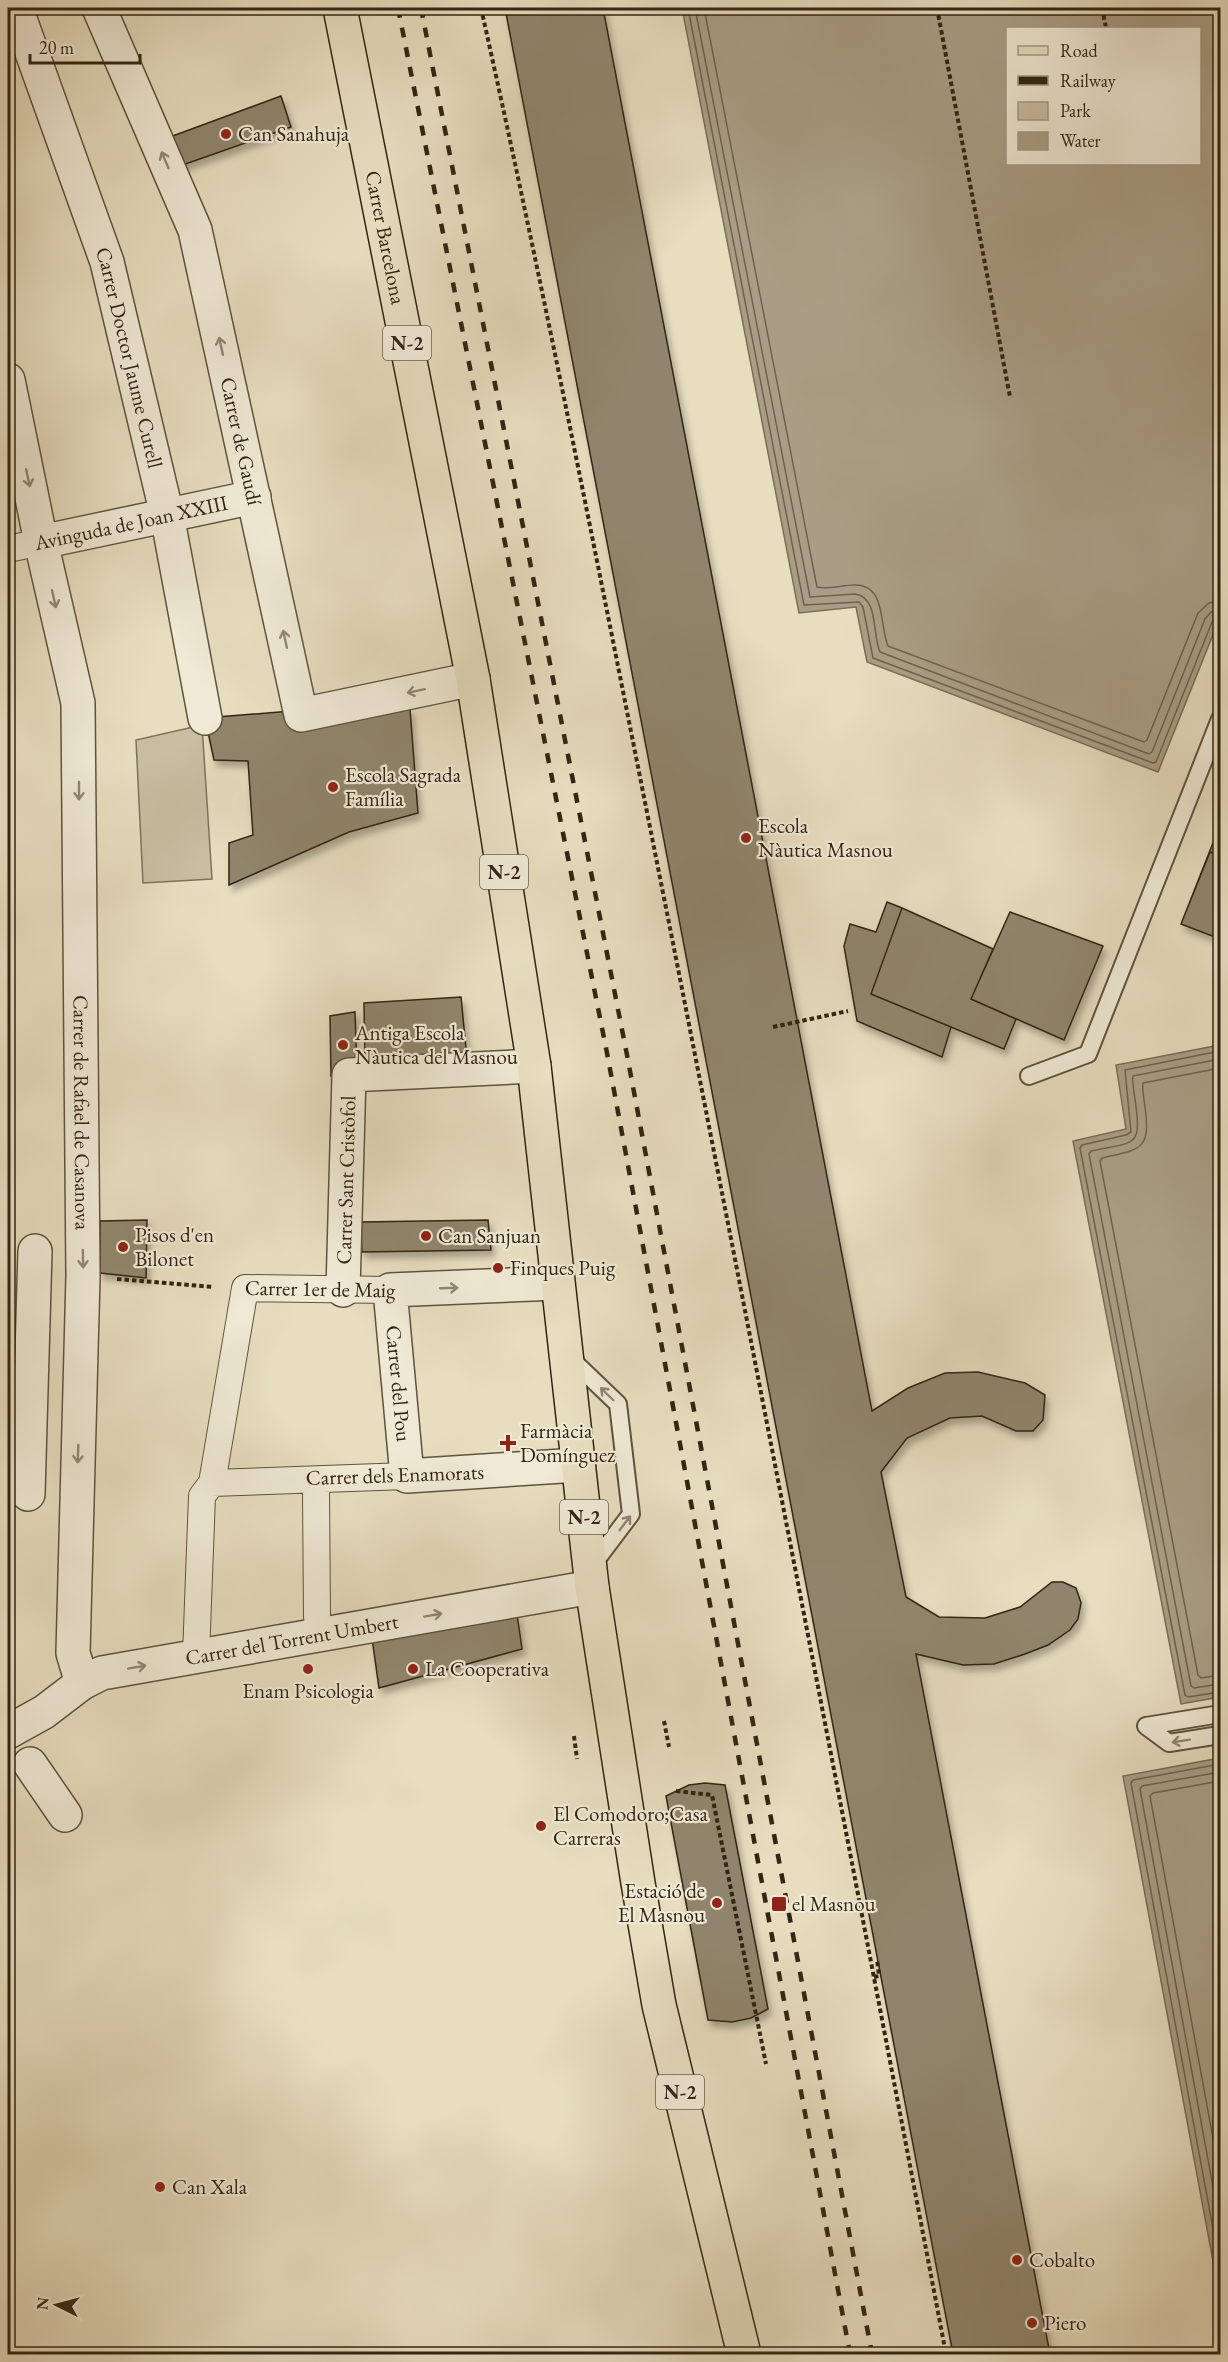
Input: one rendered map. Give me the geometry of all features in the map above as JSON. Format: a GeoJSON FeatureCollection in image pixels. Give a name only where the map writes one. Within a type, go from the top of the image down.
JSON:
{"type":"FeatureCollection","features":[{"type":"Feature","properties":{"kind":"main road","name":"Carrer Barcelona"},"geometry":{"type":"LineString","coordinates":[[340,8],[473,679]]}},
{"type":"Feature","properties":{"kind":"main road","name":"N-2"},"geometry":{"type":"LineString","coordinates":[[473,679],[534,1065],[591,1578],[659,2005],[744,2355]]}},
{"type":"Feature","properties":{"kind":"street","name":"Carrer Doctor Jaume Curell"},"geometry":{"type":"LineString","coordinates":[[16,8],[106,262],[167,515],[205,718]]}},
{"type":"Feature","properties":{"kind":"street","name":"Carrer de Gaudí"},"geometry":{"type":"LineString","coordinates":[[99,8],[195,230],[301,715],[473,679]]}},
{"type":"Feature","properties":{"kind":"street","name":"Carrer de Rafael de Casanova"},"geometry":{"type":"LineString","coordinates":[[8,380],[41,542],[78,703],[83,1276],[73,1653],[82,1683]]}},
{"type":"Feature","properties":{"kind":"street","name":"Avinguda de Joan XXIII"},"geometry":{"type":"LineString","coordinates":[[8,549],[254,497]]}},
{"type":"Feature","properties":{"kind":"street","name":"Carrer Sant Cristòfol"},"geometry":{"type":"LineString","coordinates":[[343,1290],[349,1075],[534,1065]]}},
{"type":"Feature","properties":{"kind":"street"},"geometry":{"type":"LineString","coordinates":[[28,1494],[35,1251]]}},
{"type":"Feature","properties":{"kind":"street","name":"Carrer 1er de Maig"},"geometry":{"type":"LineString","coordinates":[[245,1288],[390,1290],[557,1283]]}},
{"type":"Feature","properties":{"kind":"street"},"geometry":{"type":"LineString","coordinates":[[195,1656],[202,1496],[212,1483],[245,1288]]}},
{"type":"Feature","properties":{"kind":"street","name":"Carrer del Pou"},"geometry":{"type":"LineString","coordinates":[[390,1290],[407,1476]]}},
{"type":"Feature","properties":{"kind":"street","name":"Carrer dels Enamorats"},"geometry":{"type":"LineString","coordinates":[[212,1483],[407,1476],[578,1466]]}},
{"type":"Feature","properties":{"kind":"street"},"geometry":{"type":"LineString","coordinates":[[316,1491],[317,1617]]}},
{"type":"Feature","properties":{"kind":"street","name":"Carrer del Torrent Umbert"},"geometry":{"type":"LineString","coordinates":[[8,1732],[44,1712],[82,1683],[102,1673],[591,1578]]}},
{"type":"Feature","properties":{"kind":"street"},"geometry":{"type":"LineString","coordinates":[[30,1764],[65,1815]]}},
{"type":"Feature","properties":{"kind":"lane"},"geometry":{"type":"LineString","coordinates":[[1029,1076],[1088,1054],[1221,718]]}},
{"type":"Feature","properties":{"kind":"lane"},"geometry":{"type":"LineString","coordinates":[[565,1354],[618,1404],[631,1514],[591,1578]]}},
{"type":"Feature","properties":{"kind":"lane"},"geometry":{"type":"LineString","coordinates":[[1221,1714],[1146,1726],[1169,1743],[1221,1735]]}},
{"type":"Feature","properties":{"kind":"path"},"geometry":{"type":"LineString","coordinates":[[481,8],[527,212],[648,817],[806,1620],[946,2355]]}},
{"type":"Feature","properties":{"kind":"path"},"geometry":{"type":"LineString","coordinates":[[938,8],[1010,397]]}},
{"type":"Feature","properties":{"kind":"path"},"geometry":{"type":"LineString","coordinates":[[1102,8],[1106,27]]}},
{"type":"Feature","properties":{"kind":"path"},"geometry":{"type":"LineString","coordinates":[[773,1027],[848,1011]]}},
{"type":"Feature","properties":{"kind":"path","name":"Carrer 1er de Maig"},"geometry":{"type":"LineString","coordinates":[[83,1276],[245,1288]]}},
{"type":"Feature","properties":{"kind":"path"},"geometry":{"type":"LineString","coordinates":[[664,1721],[669,1747]]}},
{"type":"Feature","properties":{"kind":"path"},"geometry":{"type":"LineString","coordinates":[[574,1736],[577,1759]]}},
{"type":"Feature","properties":{"kind":"path"},"geometry":{"type":"LineString","coordinates":[[676,1791],[712,1795],[766,2064]]}},
{"type":"Feature","properties":{"kind":"path"},"geometry":{"type":"LineString","coordinates":[[874,1977],[879,1976],[877,1959]]}},
{"type":"Feature","properties":{"kind":"green space"},"geometry":{"type":"Polygon","coordinates":[[[202,725],[212,879],[143,883],[136,740],[202,725]]]}},
{"type":"Feature","properties":{"kind":"water"},"geometry":{"type":"Polygon","coordinates":[[[682,8],[1220,8],[1220,617],[1158,772],[867,662],[856,607],[799,613],[682,8]]]}},
{"type":"Feature","properties":{"kind":"water"},"geometry":{"type":"Polygon","coordinates":[[[1220,1045],[1220,1697],[1181,1704],[1073,1141],[1126,1129],[1116,1065],[1220,1045]]]}},
{"type":"Feature","properties":{"kind":"water"},"geometry":{"type":"Polygon","coordinates":[[[1220,1758],[1220,2299],[1123,1776],[1220,1758]]]}},
{"type":"Feature","properties":{"kind":"building"},"geometry":{"type":"Polygon","coordinates":[[[505,8],[603,8],[872,1411],[908,1388],[945,1373],[978,1372],[1025,1383],[1045,1395],[1043,1420],[1033,1431],[1016,1431],[982,1416],[950,1418],[907,1438],[881,1472],[906,1597],[939,1617],[985,1618],[1020,1607],[1052,1582],[1063,1582],[1076,1588],[1081,1603],[1078,1619],[1070,1630],[1048,1645],[994,1664],[963,1665],[916,1654],[1050,2354],[953,2354],[505,8]]]}},
{"type":"Feature","properties":{"kind":"building","name":"Can Sanahuja"},"geometry":{"type":"Polygon","coordinates":[[[281,96],[291,127],[174,168],[162,140],[281,96]]]}},
{"type":"Feature","properties":{"kind":"building","name":"Escola Sagrada Família"},"geometry":{"type":"Polygon","coordinates":[[[410,709],[418,813],[349,832],[229,885],[229,843],[253,835],[248,761],[214,760],[205,718],[292,711],[410,709]]]}},
{"type":"Feature","properties":{"kind":"building"},"geometry":{"type":"Polygon","coordinates":[[[1220,825],[1220,939],[1181,924],[1220,825]]]}},
{"type":"Feature","properties":{"kind":"building"},"geometry":{"type":"Polygon","coordinates":[[[1210,852],[1220,856],[1220,939],[1181,924],[1210,852]]]}},
{"type":"Feature","properties":{"kind":"building"},"geometry":{"type":"Polygon","coordinates":[[[887,902],[902,908],[871,994],[951,1027],[942,1057],[857,1021],[844,946],[850,924],[876,932],[887,902]]]}},
{"type":"Feature","properties":{"kind":"building"},"geometry":{"type":"Polygon","coordinates":[[[902,908],[993,949],[971,999],[1016,1019],[1004,1049],[871,994],[902,908]]]}},
{"type":"Feature","properties":{"kind":"building"},"geometry":{"type":"Polygon","coordinates":[[[1010,912],[1103,946],[1064,1040],[971,999],[1010,912]]]}},
{"type":"Feature","properties":{"kind":"building"},"geometry":{"type":"Polygon","coordinates":[[[461,997],[468,1069],[365,1070],[364,1003],[461,997]]]}},
{"type":"Feature","properties":{"kind":"building","name":"Antiga Escola Nàutica del Masnou"},"geometry":{"type":"Polygon","coordinates":[[[355,1012],[357,1075],[331,1076],[330,1016],[355,1012]]]}},
{"type":"Feature","properties":{"kind":"building","name":"Pisos d'en Bilonet"},"geometry":{"type":"Polygon","coordinates":[[[147,1220],[146,1278],[100,1273],[100,1221],[147,1220]]]}},
{"type":"Feature","properties":{"kind":"building","name":"Can Sanjuan"},"geometry":{"type":"Polygon","coordinates":[[[488,1220],[491,1250],[362,1252],[360,1222],[488,1220]]]}},
{"type":"Feature","properties":{"kind":"building","name":"La Cooperativa"},"geometry":{"type":"Polygon","coordinates":[[[517,1614],[522,1649],[379,1688],[372,1638],[517,1614]]]}},
{"type":"Feature","properties":{"kind":"building","name":"Estació de El Masnou"},"geometry":{"type":"Polygon","coordinates":[[[705,1783],[725,1785],[768,2009],[751,2018],[732,2022],[708,2020],[666,1796],[689,1785],[705,1783]]]}},
{"type":"Feature","properties":{"kind":"railway"},"geometry":{"type":"LineString","coordinates":[[398,8],[607,1053],[850,2354]]}},
{"type":"Feature","properties":{"kind":"railway"},"geometry":{"type":"LineString","coordinates":[[421,8],[627,1055],[872,2354]]}},
{"type":"Feature","properties":{"kind":"place","name":"Can Sanahuja"},"geometry":{"type":"Point","coordinates":[226,134]}},
{"type":"Feature","properties":{"kind":"place","name":"Escola Sagrada Família"},"geometry":{"type":"Point","coordinates":[333,787]}},
{"type":"Feature","properties":{"kind":"place","name":"Escola Nàutica Masnou"},"geometry":{"type":"Point","coordinates":[746,838]}},
{"type":"Feature","properties":{"kind":"place","name":"Antiga Escola Nàutica del Masnou"},"geometry":{"type":"Point","coordinates":[343,1045]}},
{"type":"Feature","properties":{"kind":"place","name":"Can Sanjuan"},"geometry":{"type":"Point","coordinates":[426,1236]}},
{"type":"Feature","properties":{"kind":"place","name":"Pisos d'en Bilonet"},"geometry":{"type":"Point","coordinates":[123,1247]}},
{"type":"Feature","properties":{"kind":"place","name":"Finques Puig"},"geometry":{"type":"Point","coordinates":[498,1268]}},
{"type":"Feature","properties":{"kind":"place","name":"Farmàcia Domínguez"},"geometry":{"type":"Point","coordinates":[508,1443]}},
{"type":"Feature","properties":{"kind":"place","name":"Enam Psicologia"},"geometry":{"type":"Point","coordinates":[308,1669]}},
{"type":"Feature","properties":{"kind":"place","name":"La Cooperativa"},"geometry":{"type":"Point","coordinates":[413,1669]}},
{"type":"Feature","properties":{"kind":"place","name":"El Comodoro;Casa Carreras"},"geometry":{"type":"Point","coordinates":[541,1826]}},
{"type":"Feature","properties":{"kind":"place","name":"Estació de El Masnou"},"geometry":{"type":"Point","coordinates":[717,1903]}},
{"type":"Feature","properties":{"kind":"place","name":"el Masnou"},"geometry":{"type":"Point","coordinates":[779,1904]}},
{"type":"Feature","properties":{"kind":"place","name":"Can Xala"},"geometry":{"type":"Point","coordinates":[160,2187]}},
{"type":"Feature","properties":{"kind":"place","name":"Cobalto"},"geometry":{"type":"Point","coordinates":[1017,2260]}},
{"type":"Feature","properties":{"kind":"place","name":"Piero"},"geometry":{"type":"Point","coordinates":[1032,2323]}}]}
